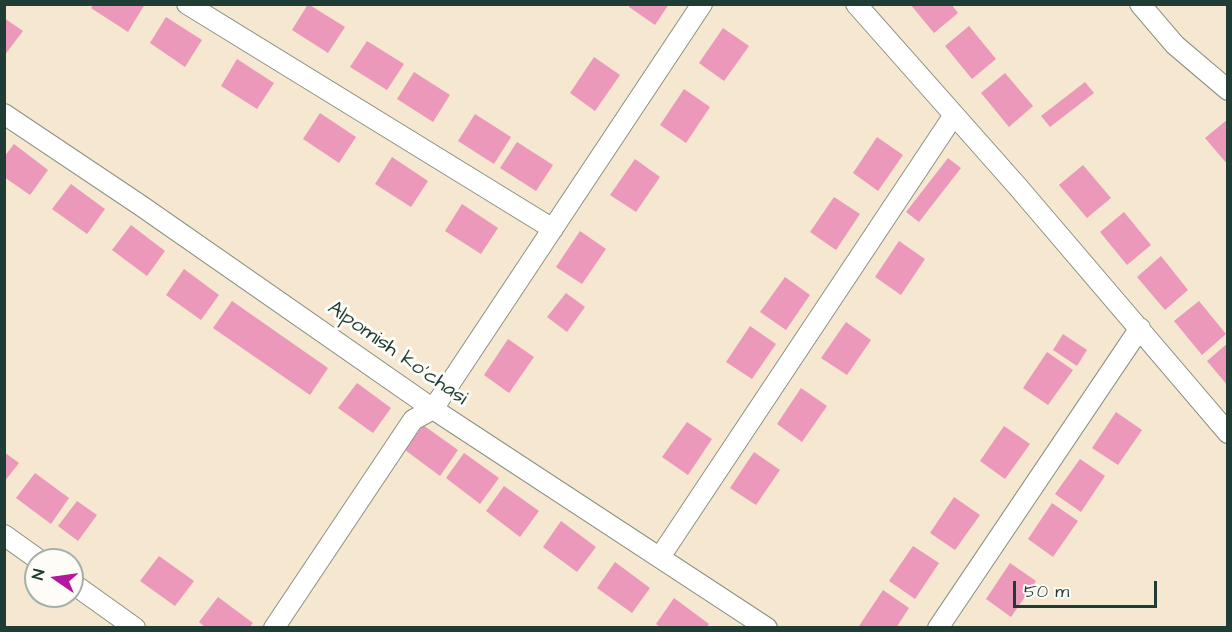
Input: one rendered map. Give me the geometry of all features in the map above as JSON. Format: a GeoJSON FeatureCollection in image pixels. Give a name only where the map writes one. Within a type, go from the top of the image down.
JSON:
{"type":"FeatureCollection","features":[{"type":"Feature","properties":{"kind":"street"},"geometry":{"type":"LineString","coordinates":[[187,4],[553,229]]}},
{"type":"Feature","properties":{"kind":"street"},"geometry":{"type":"LineString","coordinates":[[274,627],[413,420],[433,409],[702,4]]}},
{"type":"Feature","properties":{"kind":"street"},"geometry":{"type":"LineString","coordinates":[[856,4],[1140,328],[1227,433]]}},
{"type":"Feature","properties":{"kind":"street"},"geometry":{"type":"LineString","coordinates":[[1140,4],[1174,45],[1227,90]]}},
{"type":"Feature","properties":{"kind":"street","name":"Alpomish ko'chasi"},"geometry":{"type":"LineString","coordinates":[[4,114],[140,205],[433,409],[767,627]]}},
{"type":"Feature","properties":{"kind":"street"},"geometry":{"type":"LineString","coordinates":[[660,557],[954,115]]}},
{"type":"Feature","properties":{"kind":"street"},"geometry":{"type":"LineString","coordinates":[[938,627],[1140,328]]}},
{"type":"Feature","properties":{"kind":"street"},"geometry":{"type":"LineString","coordinates":[[4,536],[24,550]]}},
{"type":"Feature","properties":{"kind":"street"},"geometry":{"type":"LineString","coordinates":[[84,591],[135,627]]}},
{"type":"Feature","properties":{"kind":"building"},"geometry":{"type":"Polygon","coordinates":[[[94,4],[145,4],[128,32],[91,8],[94,4]]]}},
{"type":"Feature","properties":{"kind":"building"},"geometry":{"type":"Polygon","coordinates":[[[308,4],[345,27],[328,53],[292,30],[308,4]]]}},
{"type":"Feature","properties":{"kind":"building"},"geometry":{"type":"Polygon","coordinates":[[[631,4],[669,4],[655,25],[629,7],[631,4]]]}},
{"type":"Feature","properties":{"kind":"building"},"geometry":{"type":"Polygon","coordinates":[[[910,4],[951,4],[958,13],[934,33],[910,4]]]}},
{"type":"Feature","properties":{"kind":"building"},"geometry":{"type":"Polygon","coordinates":[[[166,17],[202,40],[185,67],[150,43],[166,17]]]}},
{"type":"Feature","properties":{"kind":"building"},"geometry":{"type":"Polygon","coordinates":[[[4,18],[23,31],[4,56],[4,18]]]}},
{"type":"Feature","properties":{"kind":"building"},"geometry":{"type":"Polygon","coordinates":[[[969,26],[996,59],[972,79],[945,46],[969,26]]]}},
{"type":"Feature","properties":{"kind":"building"},"geometry":{"type":"Polygon","coordinates":[[[723,28],[749,46],[724,81],[699,63],[723,28]]]}},
{"type":"Feature","properties":{"kind":"building"},"geometry":{"type":"Polygon","coordinates":[[[367,41],[404,64],[387,90],[350,67],[367,41]]]}},
{"type":"Feature","properties":{"kind":"building"},"geometry":{"type":"Polygon","coordinates":[[[594,57],[620,75],[595,111],[570,93],[594,57]]]}},
{"type":"Feature","properties":{"kind":"building"},"geometry":{"type":"Polygon","coordinates":[[[237,59],[274,83],[257,109],[221,86],[237,59]]]}},
{"type":"Feature","properties":{"kind":"building"},"geometry":{"type":"Polygon","coordinates":[[[414,72],[450,95],[433,122],[397,99],[414,72]]]}},
{"type":"Feature","properties":{"kind":"building"},"geometry":{"type":"Polygon","coordinates":[[[1005,73],[1033,106],[1009,127],[981,93],[1005,73]]]}},
{"type":"Feature","properties":{"kind":"building"},"geometry":{"type":"Polygon","coordinates":[[[1085,82],[1094,93],[1050,127],[1041,116],[1085,82]]]}},
{"type":"Feature","properties":{"kind":"building"},"geometry":{"type":"Polygon","coordinates":[[[684,89],[710,107],[686,143],[660,125],[684,89]]]}},
{"type":"Feature","properties":{"kind":"building"},"geometry":{"type":"Polygon","coordinates":[[[320,113],[356,137],[339,163],[303,139],[320,113]]]}},
{"type":"Feature","properties":{"kind":"building"},"geometry":{"type":"Polygon","coordinates":[[[475,114],[511,137],[494,164],[458,141],[475,114]]]}},
{"type":"Feature","properties":{"kind":"building"},"geometry":{"type":"Polygon","coordinates":[[[1228,119],[1228,165],[1205,138],[1228,119]]]}},
{"type":"Feature","properties":{"kind":"building"},"geometry":{"type":"Polygon","coordinates":[[[877,137],[903,155],[878,191],[853,173],[877,137]]]}},
{"type":"Feature","properties":{"kind":"building"},"geometry":{"type":"Polygon","coordinates":[[[517,142],[553,165],[536,191],[500,168],[517,142]]]}},
{"type":"Feature","properties":{"kind":"building"},"geometry":{"type":"Polygon","coordinates":[[[14,144],[48,170],[30,195],[4,177],[4,157],[14,144]]]}},
{"type":"Feature","properties":{"kind":"building"},"geometry":{"type":"Polygon","coordinates":[[[392,157],[428,181],[411,207],[375,184],[392,157]]]}},
{"type":"Feature","properties":{"kind":"building"},"geometry":{"type":"Polygon","coordinates":[[[948,158],[961,168],[919,222],[906,212],[948,158]]]}},
{"type":"Feature","properties":{"kind":"building"},"geometry":{"type":"Polygon","coordinates":[[[635,159],[660,177],[636,212],[610,195],[635,159]]]}},
{"type":"Feature","properties":{"kind":"building"},"geometry":{"type":"Polygon","coordinates":[[[1083,165],[1111,198],[1087,218],[1059,185],[1083,165]]]}},
{"type":"Feature","properties":{"kind":"building"},"geometry":{"type":"Polygon","coordinates":[[[71,184],[105,209],[87,234],[52,209],[71,184]]]}},
{"type":"Feature","properties":{"kind":"building"},"geometry":{"type":"Polygon","coordinates":[[[834,197],[860,214],[836,250],[810,232],[834,197]]]}},
{"type":"Feature","properties":{"kind":"building"},"geometry":{"type":"Polygon","coordinates":[[[462,204],[498,228],[481,254],[445,231],[462,204]]]}},
{"type":"Feature","properties":{"kind":"building"},"geometry":{"type":"Polygon","coordinates":[[[1124,212],[1151,245],[1127,265],[1100,232],[1124,212]]]}},
{"type":"Feature","properties":{"kind":"building"},"geometry":{"type":"Polygon","coordinates":[[[131,225],[165,251],[147,276],[112,250],[131,225]]]}},
{"type":"Feature","properties":{"kind":"building"},"geometry":{"type":"Polygon","coordinates":[[[580,231],[606,249],[582,284],[556,267],[580,231]]]}},
{"type":"Feature","properties":{"kind":"building"},"geometry":{"type":"Polygon","coordinates":[[[899,241],[925,259],[901,295],[875,277],[899,241]]]}},
{"type":"Feature","properties":{"kind":"building"},"geometry":{"type":"Polygon","coordinates":[[[1161,256],[1188,290],[1165,310],[1137,277],[1161,256]]]}},
{"type":"Feature","properties":{"kind":"building"},"geometry":{"type":"Polygon","coordinates":[[[184,269],[219,295],[201,320],[166,295],[184,269]]]}},
{"type":"Feature","properties":{"kind":"building"},"geometry":{"type":"Polygon","coordinates":[[[785,277],[810,295],[786,330],[760,312],[785,277]]]}},
{"type":"Feature","properties":{"kind":"building"},"geometry":{"type":"Polygon","coordinates":[[[566,293],[585,307],[567,332],[547,317],[566,293]]]}},
{"type":"Feature","properties":{"kind":"building"},"geometry":{"type":"Polygon","coordinates":[[[232,301],[328,368],[310,395],[213,328],[232,301]]]}},
{"type":"Feature","properties":{"kind":"building"},"geometry":{"type":"Polygon","coordinates":[[[1199,301],[1226,334],[1202,355],[1174,321],[1199,301]]]}},
{"type":"Feature","properties":{"kind":"building"},"geometry":{"type":"Polygon","coordinates":[[[846,322],[871,340],[847,375],[821,358],[846,322]]]}},
{"type":"Feature","properties":{"kind":"building"},"geometry":{"type":"Polygon","coordinates":[[[750,326],[776,344],[752,379],[726,362],[750,326]]]}},
{"type":"Feature","properties":{"kind":"building"},"geometry":{"type":"Polygon","coordinates":[[[1063,334],[1087,350],[1077,366],[1053,350],[1063,334]]]}},
{"type":"Feature","properties":{"kind":"building"},"geometry":{"type":"Polygon","coordinates":[[[508,339],[534,357],[509,393],[484,375],[508,339]]]}},
{"type":"Feature","properties":{"kind":"building"},"geometry":{"type":"Polygon","coordinates":[[[1228,343],[1228,386],[1207,361],[1228,343]]]}},
{"type":"Feature","properties":{"kind":"building"},"geometry":{"type":"Polygon","coordinates":[[[1047,352],[1073,370],[1048,405],[1023,388],[1047,352]]]}},
{"type":"Feature","properties":{"kind":"building"},"geometry":{"type":"Polygon","coordinates":[[[357,383],[391,408],[373,433],[338,408],[357,383]]]}},
{"type":"Feature","properties":{"kind":"building"},"geometry":{"type":"Polygon","coordinates":[[[801,388],[827,406],[802,442],[777,424],[801,388]]]}},
{"type":"Feature","properties":{"kind":"building"},"geometry":{"type":"Polygon","coordinates":[[[1116,412],[1142,430],[1118,465],[1092,448],[1116,412]]]}},
{"type":"Feature","properties":{"kind":"building"},"geometry":{"type":"Polygon","coordinates":[[[687,422],[712,439],[688,475],[662,457],[687,422]]]}},
{"type":"Feature","properties":{"kind":"building"},"geometry":{"type":"Polygon","coordinates":[[[423,425],[458,450],[440,476],[405,450],[423,425]]]}},
{"type":"Feature","properties":{"kind":"building"},"geometry":{"type":"Polygon","coordinates":[[[1004,426],[1030,444],[1005,479],[980,461],[1004,426]]]}},
{"type":"Feature","properties":{"kind":"building"},"geometry":{"type":"Polygon","coordinates":[[[4,452],[19,463],[4,482],[4,452]]]}},
{"type":"Feature","properties":{"kind":"building"},"geometry":{"type":"Polygon","coordinates":[[[754,452],[780,470],[756,505],[730,488],[754,452]]]}},
{"type":"Feature","properties":{"kind":"building"},"geometry":{"type":"Polygon","coordinates":[[[464,453],[499,478],[480,504],[446,478],[464,453]]]}},
{"type":"Feature","properties":{"kind":"building"},"geometry":{"type":"Polygon","coordinates":[[[1080,459],[1105,476],[1081,512],[1055,494],[1080,459]]]}},
{"type":"Feature","properties":{"kind":"building"},"geometry":{"type":"Polygon","coordinates":[[[35,473],[69,498],[51,524],[16,498],[35,473]]]}},
{"type":"Feature","properties":{"kind":"building"},"geometry":{"type":"Polygon","coordinates":[[[504,486],[539,511],[520,537],[486,511],[504,486]]]}},
{"type":"Feature","properties":{"kind":"building"},"geometry":{"type":"Polygon","coordinates":[[[954,497],[980,515],[955,550],[930,533],[954,497]]]}},
{"type":"Feature","properties":{"kind":"building"},"geometry":{"type":"Polygon","coordinates":[[[77,501],[97,515],[78,541],[58,526],[77,501]]]}},
{"type":"Feature","properties":{"kind":"building"},"geometry":{"type":"Polygon","coordinates":[[[1052,503],[1078,521],[1053,557],[1028,539],[1052,503]]]}},
{"type":"Feature","properties":{"kind":"building"},"geometry":{"type":"Polygon","coordinates":[[[561,521],[596,547],[577,572],[543,547],[561,521]]]}},
{"type":"Feature","properties":{"kind":"building"},"geometry":{"type":"Polygon","coordinates":[[[913,546],[939,563],[915,599],[889,581],[913,546]]]}},
{"type":"Feature","properties":{"kind":"building"},"geometry":{"type":"Polygon","coordinates":[[[159,556],[194,581],[175,606],[140,581],[159,556]]]}},
{"type":"Feature","properties":{"kind":"building"},"geometry":{"type":"Polygon","coordinates":[[[615,562],[650,588],[632,613],[597,588],[615,562]]]}},
{"type":"Feature","properties":{"kind":"building"},"geometry":{"type":"Polygon","coordinates":[[[1010,563],[1036,581],[1011,617],[986,599],[1010,563]]]}},
{"type":"Feature","properties":{"kind":"building"},"geometry":{"type":"Polygon","coordinates":[[[883,590],[909,608],[896,628],[861,628],[859,626],[883,590]]]}},
{"type":"Feature","properties":{"kind":"building"},"geometry":{"type":"Polygon","coordinates":[[[218,597],[253,623],[249,628],[206,628],[199,622],[218,597]]]}},
{"type":"Feature","properties":{"kind":"building"},"geometry":{"type":"Polygon","coordinates":[[[674,598],[709,624],[706,628],[661,628],[656,624],[674,598]]]}}]}
